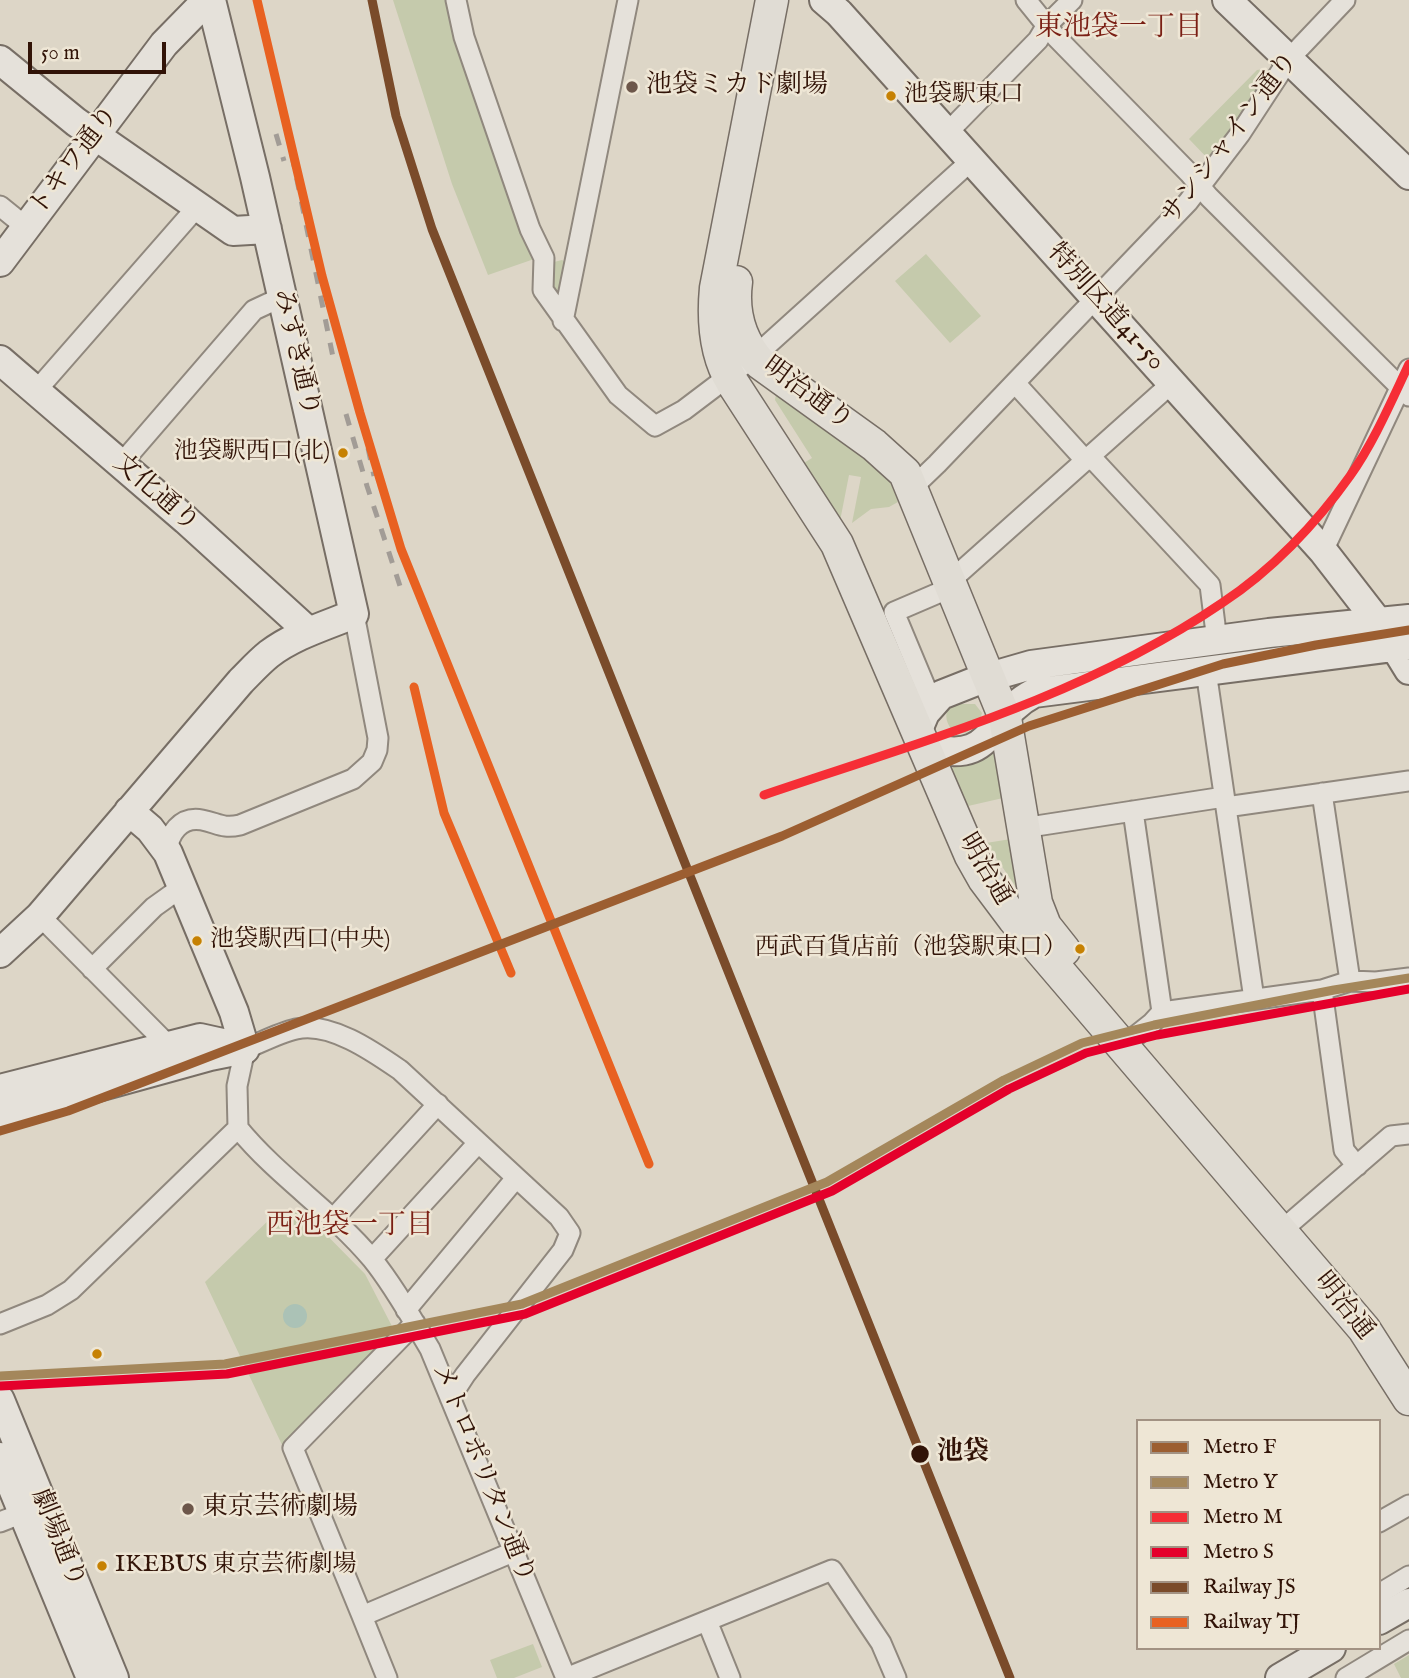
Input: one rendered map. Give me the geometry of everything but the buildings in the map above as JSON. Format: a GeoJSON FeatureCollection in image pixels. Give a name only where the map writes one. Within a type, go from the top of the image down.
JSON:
{"type":"FeatureCollection","features":[{"type":"Feature","properties":{"kind":"main road","name":"明治通り"},"geometry":{"type":"LineString","coordinates":[[772,0],[716,288],[716,332],[729,376],[800,484]]}},
{"type":"Feature","properties":{"kind":"main road","name":"明治通り"},"geometry":{"type":"LineString","coordinates":[[791,0],[734,294],[737,323],[747,346],[766,366],[874,444],[905,473],[1005,718]]}},
{"type":"Feature","properties":{"kind":"main road"},"geometry":{"type":"LineString","coordinates":[[758,418],[755,390],[766,377],[766,366]]}},
{"type":"Feature","properties":{"kind":"main road","name":"明治通"},"geometry":{"type":"LineString","coordinates":[[800,484],[837,544],[971,856],[984,879],[1014,919],[1130,1040],[1288,1226],[1364,1329],[1409,1399]]}},
{"type":"Feature","properties":{"kind":"main road","name":"明治通"},"geometry":{"type":"LineString","coordinates":[[1005,718],[1036,903],[1045,926],[1130,1040]]}},
{"type":"Feature","properties":{"kind":"main road","name":"明治通"},"geometry":{"type":"LineString","coordinates":[[1288,1226],[1377,1316],[1409,1362]]}},
{"type":"Feature","properties":{"kind":"street","name":"トキワ通り"},"geometry":{"type":"LineString","coordinates":[[0,262],[163,44],[209,0]]}},
{"type":"Feature","properties":{"kind":"street","name":"みずき通り"},"geometry":{"type":"LineString","coordinates":[[209,0],[267,229],[354,614]]}},
{"type":"Feature","properties":{"kind":"street"},"geometry":{"type":"LineString","coordinates":[[456,0],[464,37],[530,229],[544,258],[543,290],[618,395],[655,426],[684,410],[729,376],[766,366],[972,160]]}},
{"type":"Feature","properties":{"kind":"street"},"geometry":{"type":"LineString","coordinates":[[563,321],[628,0]]}},
{"type":"Feature","properties":{"kind":"street","name":"特別区道41-50"},"geometry":{"type":"LineString","coordinates":[[824,0],[839,13],[1323,551],[1405,654]]}},
{"type":"Feature","properties":{"kind":"street"},"geometry":{"type":"LineString","coordinates":[[1026,0],[1201,187],[1404,392]]}},
{"type":"Feature","properties":{"kind":"street"},"geometry":{"type":"LineString","coordinates":[[947,133],[1038,40],[1047,25],[1072,0]]}},
{"type":"Feature","properties":{"kind":"street"},"geometry":{"type":"LineString","coordinates":[[1227,0],[1409,175]]}},
{"type":"Feature","properties":{"kind":"street","name":"サンシャイン通り"},"geometry":{"type":"LineString","coordinates":[[912,488],[1201,187],[1289,60],[1345,0]]}},
{"type":"Feature","properties":{"kind":"street"},"geometry":{"type":"LineString","coordinates":[[0,60],[95,135],[233,231],[267,229]]}},
{"type":"Feature","properties":{"kind":"street"},"geometry":{"type":"LineString","coordinates":[[0,206],[26,227]]}},
{"type":"Feature","properties":{"kind":"street"},"geometry":{"type":"LineString","coordinates":[[36,391],[197,207]]}},
{"type":"Feature","properties":{"kind":"street"},"geometry":{"type":"LineString","coordinates":[[544,258],[578,252]]}},
{"type":"Feature","properties":{"kind":"street"},"geometry":{"type":"LineString","coordinates":[[121,464],[254,310],[282,297]]}},
{"type":"Feature","properties":{"kind":"street","name":"文化通り"},"geometry":{"type":"LineString","coordinates":[[0,360],[186,520],[308,631]]}},
{"type":"Feature","properties":{"kind":"street"},"geometry":{"type":"LineString","coordinates":[[1323,551],[1404,392],[1409,369]]}},
{"type":"Feature","properties":{"kind":"street"},"geometry":{"type":"LineString","coordinates":[[1015,383],[1210,585],[1217,641]]}},
{"type":"Feature","properties":{"kind":"street"},"geometry":{"type":"LineString","coordinates":[[932,703],[894,612],[949,585],[1172,383]]}},
{"type":"Feature","properties":{"kind":"street"},"geometry":{"type":"LineString","coordinates":[[0,953],[40,916],[241,681],[269,654],[308,631],[354,614],[378,738],[372,762],[364,772],[353,779],[240,825],[226,827],[200,820],[186,821],[171,835],[168,853]]}},
{"type":"Feature","properties":{"kind":"street"},"geometry":{"type":"LineString","coordinates":[[1405,654],[1206,671],[1034,693],[1021,700],[977,747],[967,751],[948,752],[920,739],[925,712],[932,703],[952,689],[1031,665],[1269,633],[1409,619]]}},
{"type":"Feature","properties":{"kind":"street"},"geometry":{"type":"LineString","coordinates":[[1206,671],[1254,999]]}},
{"type":"Feature","properties":{"kind":"street"},"geometry":{"type":"LineString","coordinates":[[1023,828],[1133,811],[1322,793],[1409,781]]}},
{"type":"Feature","properties":{"kind":"street"},"geometry":{"type":"LineString","coordinates":[[1322,793],[1350,981]]}},
{"type":"Feature","properties":{"kind":"street"},"geometry":{"type":"LineString","coordinates":[[0,1324],[35,1310],[71,1290],[238,1128],[237,1086],[245,1049],[234,1012],[168,853],[150,829],[129,811]]}},
{"type":"Feature","properties":{"kind":"street"},"geometry":{"type":"LineString","coordinates":[[1133,811],[1163,1012]]}},
{"type":"Feature","properties":{"kind":"street"},"geometry":{"type":"LineString","coordinates":[[92,969],[154,907],[182,887]]}},
{"type":"Feature","properties":{"kind":"street"},"geometry":{"type":"LineString","coordinates":[[40,916],[169,1046]]}},
{"type":"Feature","properties":{"kind":"street"},"geometry":{"type":"LineString","coordinates":[[1130,1040],[1163,1012],[1322,990],[1350,981],[1376,982],[1409,978]]}},
{"type":"Feature","properties":{"kind":"street"},"geometry":{"type":"LineString","coordinates":[[1322,990],[1344,1150],[1357,1166]]}},
{"type":"Feature","properties":{"kind":"street"},"geometry":{"type":"LineString","coordinates":[[0,1114],[245,1049],[295,1029],[326,1030],[389,1062],[438,1104],[566,1224],[570,1233],[568,1242],[450,1398]]}},
{"type":"Feature","properties":{"kind":"street"},"geometry":{"type":"LineString","coordinates":[[0,1089],[206,1039],[245,1049]]}},
{"type":"Feature","properties":{"kind":"street"},"geometry":{"type":"LineString","coordinates":[[332,1220],[438,1104]]}},
{"type":"Feature","properties":{"kind":"street","name":"メトロポリタン通り"},"geometry":{"type":"LineString","coordinates":[[238,1128],[258,1152],[372,1259],[430,1349],[566,1678]]}},
{"type":"Feature","properties":{"kind":"street"},"geometry":{"type":"LineString","coordinates":[[1288,1226],[1391,1136],[1409,1133]]}},
{"type":"Feature","properties":{"kind":"street"},"geometry":{"type":"LineString","coordinates":[[372,1259],[478,1143]]}},
{"type":"Feature","properties":{"kind":"street"},"geometry":{"type":"LineString","coordinates":[[387,1678],[293,1448],[410,1317],[516,1178]]}},
{"type":"Feature","properties":{"kind":"street","name":"劇場通り"},"geometry":{"type":"LineString","coordinates":[[0,1400],[114,1678]]}},
{"type":"Feature","properties":{"kind":"street","name":"劇場通り"},"geometry":{"type":"LineString","coordinates":[[0,1457],[11,1517],[91,1678]]}},
{"type":"Feature","properties":{"kind":"street"},"geometry":{"type":"LineString","coordinates":[[1381,1521],[1409,1506]]}},
{"type":"Feature","properties":{"kind":"street"},"geometry":{"type":"LineString","coordinates":[[362,1616],[513,1552]]}},
{"type":"Feature","properties":{"kind":"street"},"geometry":{"type":"LineString","coordinates":[[566,1678],[832,1570],[881,1643],[896,1678]]}},
{"type":"Feature","properties":{"kind":"street"},"geometry":{"type":"LineString","coordinates":[[1381,1593],[1409,1576]]}},
{"type":"Feature","properties":{"kind":"street"},"geometry":{"type":"LineString","coordinates":[[1381,1619],[1409,1603]]}},
{"type":"Feature","properties":{"kind":"street"},"geometry":{"type":"LineString","coordinates":[[706,1622],[730,1678]]}},
{"type":"Feature","properties":{"kind":"street"},"geometry":{"type":"LineString","coordinates":[[1346,1678],[1409,1640]]}},
{"type":"Feature","properties":{"kind":"street"},"geometry":{"type":"LineString","coordinates":[[1280,1678],[1328,1650]]}},
{"type":"Feature","properties":{"kind":"shaded area"},"geometry":{"type":"Polygon","coordinates":[[[393,0],[450,0],[537,258],[488,275],[452,184],[393,0]]]}},
{"type":"Feature","properties":{"kind":"shaded area"},"geometry":{"type":"Polygon","coordinates":[[[1265,69],[1270,74],[1211,162],[1189,139],[1257,70],[1265,69]]]}},
{"type":"Feature","properties":{"kind":"shaded area"},"geometry":{"type":"Polygon","coordinates":[[[926,254],[981,316],[950,343],[895,281],[926,254]]]}},
{"type":"Feature","properties":{"kind":"shaded area"},"geometry":{"type":"Polygon","coordinates":[[[562,260],[566,262],[560,298],[552,293],[550,263],[562,260]]]}},
{"type":"Feature","properties":{"kind":"shaded area"},"geometry":{"type":"Polygon","coordinates":[[[776,394],[876,461],[889,479],[898,502],[889,507],[871,509],[852,523],[861,477],[849,475],[840,521],[799,466],[812,458],[775,400],[776,394]]]}},
{"type":"Feature","properties":{"kind":"shaded area"},"geometry":{"type":"Polygon","coordinates":[[[956,704],[975,704],[982,713],[979,723],[966,733],[954,732],[947,721],[949,709],[956,704]]]}},
{"type":"Feature","properties":{"kind":"shaded area"},"geometry":{"type":"Polygon","coordinates":[[[994,750],[1003,798],[968,806],[952,769],[954,766],[981,759],[994,750]]]}},
{"type":"Feature","properties":{"kind":"shaded area"},"geometry":{"type":"Polygon","coordinates":[[[1011,839],[1019,888],[986,843],[1011,839]]]}},
{"type":"Feature","properties":{"kind":"shaded area"},"geometry":{"type":"Polygon","coordinates":[[[304,1212],[365,1274],[395,1332],[283,1447],[205,1282],[276,1213],[304,1212]]]}},
{"type":"Feature","properties":{"kind":"shaded area"},"geometry":{"type":"Polygon","coordinates":[[[295,1304],[303,1308],[307,1316],[303,1324],[295,1328],[287,1324],[283,1316],[287,1308],[295,1304]]]}},
{"type":"Feature","properties":{"kind":"shaded area"},"geometry":{"type":"Polygon","coordinates":[[[533,1644],[542,1667],[514,1678],[497,1678],[490,1660],[533,1644]]]}},
{"type":"Feature","properties":{"kind":"shaded area"},"geometry":{"type":"Polygon","coordinates":[[[1409,1655],[1409,1678],[1401,1678],[1394,1664],[1409,1655]]]}},
{"type":"Feature","properties":{"kind":"railway"},"geometry":{"type":"LineString","coordinates":[[287,131],[334,362]]}},
{"type":"Feature","properties":{"kind":"railway"},"geometry":{"type":"LineString","coordinates":[[276,134],[284,161]]}},
{"type":"Feature","properties":{"kind":"railway"},"geometry":{"type":"LineString","coordinates":[[336,329],[345,359]]}},
{"type":"Feature","properties":{"kind":"railway"},"geometry":{"type":"LineString","coordinates":[[346,414],[401,589]]}},
{"type":"Feature","properties":{"kind":"railway"},"geometry":{"type":"LineString","coordinates":[[368,448],[374,476]]}},
{"type":"Feature","properties":{"kind":"metro line","name":"M"},"geometry":{"type":"LineString","coordinates":[[764,795],[941,736],[1058,691],[1169,636],[1222,603],[1275,561],[1337,494],[1367,450],[1409,364]]}},
{"type":"Feature","properties":{"kind":"metro line","name":"F"},"geometry":{"type":"LineString","coordinates":[[0,1131],[68,1111],[782,836],[1029,726],[1223,664],[1409,630]]}},
{"type":"Feature","properties":{"kind":"metro line","name":"Y"},"geometry":{"type":"LineString","coordinates":[[0,1376],[225,1364],[522,1304],[827,1182],[1004,1080],[1082,1043],[1154,1025],[1409,978]]}},
{"type":"Feature","properties":{"kind":"metro line","name":"S"},"geometry":{"type":"LineString","coordinates":[[1,1386],[227,1374],[525,1314],[832,1191],[1009,1089],[1086,1053],[1157,1035],[1409,989]]}},
{"type":"Feature","properties":{"kind":"rail line","name":"TJ"},"geometry":{"type":"LineString","coordinates":[[257,0],[322,276],[401,549],[649,1164]]}},
{"type":"Feature","properties":{"kind":"rail line","name":"JS"},"geometry":{"type":"LineString","coordinates":[[372,0],[396,116],[432,229],[1010,1678]]}},
{"type":"Feature","properties":{"kind":"rail line","name":"TJ"},"geometry":{"type":"LineString","coordinates":[[414,687],[444,813],[511,973]]}},
{"type":"Feature","properties":{"kind":"place","name":"池袋ミカド劇場"},"geometry":{"type":"Point","coordinates":[632,87]}},
{"type":"Feature","properties":{"kind":"place","name":"池袋駅東口"},"geometry":{"type":"Point","coordinates":[891,96]}},
{"type":"Feature","properties":{"kind":"place","name":"池袋駅西口(北)"},"geometry":{"type":"Point","coordinates":[343,453]}},
{"type":"Feature","properties":{"kind":"place","name":"池袋駅西口(中央)"},"geometry":{"type":"Point","coordinates":[197,941]}},
{"type":"Feature","properties":{"kind":"place","name":"西武百貨店前（池袋駅東口）"},"geometry":{"type":"Point","coordinates":[1080,949]}},
{"type":"Feature","properties":{"kind":"place","name":"池袋"},"geometry":{"type":"Point","coordinates":[920,1454]}},
{"type":"Feature","properties":{"kind":"place","name":"東京芸術劇場"},"geometry":{"type":"Point","coordinates":[188,1509]}},
{"type":"Feature","properties":{"kind":"place","name":"IKEBUS 東京芸術劇場"},"geometry":{"type":"Point","coordinates":[102,1566]}},
{"type":"Feature","properties":{"kind":"district","name":"東池袋一丁目"},"geometry":{"type":"Point","coordinates":[1119,29]}},
{"type":"Feature","properties":{"kind":"district","name":"西池袋一丁目"},"geometry":{"type":"Point","coordinates":[350,1227]}}]}
